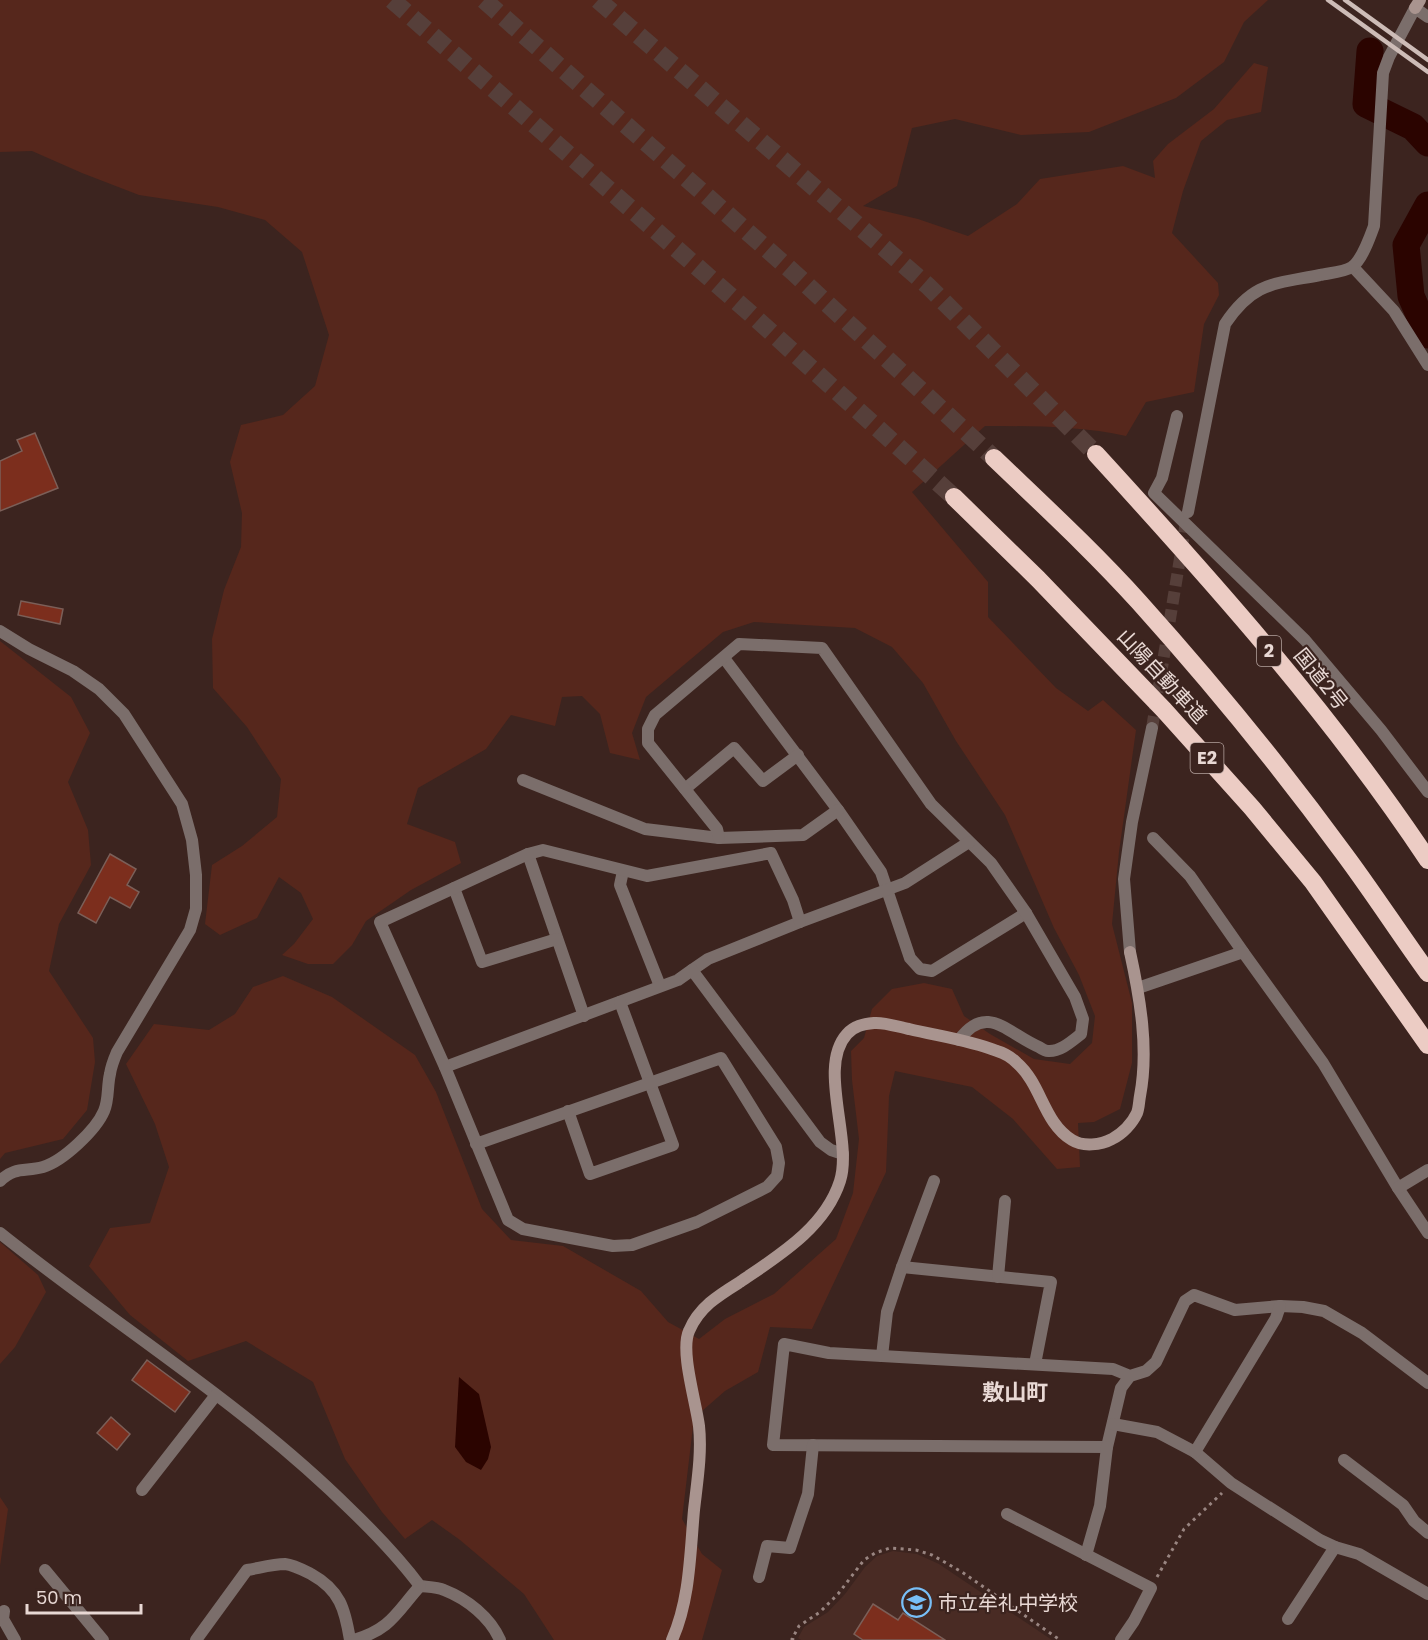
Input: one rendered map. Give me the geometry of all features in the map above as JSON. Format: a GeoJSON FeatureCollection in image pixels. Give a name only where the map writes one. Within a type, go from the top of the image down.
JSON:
{"type":"FeatureCollection","features":[{"type":"Feature","properties":{"kind":"highway","name":"国道2号"},"geometry":{"type":"LineString","coordinates":[[1096,454],[1210,581],[1316,706],[1428,860]]}},
{"type":"Feature","properties":{"kind":"highway","name":"山陽自動車道"},"geometry":{"type":"LineString","coordinates":[[994,458],[1062,522],[1138,602],[1257,741],[1342,850],[1428,973]]}},
{"type":"Feature","properties":{"kind":"highway","name":"山陽自動車道"},"geometry":{"type":"LineString","coordinates":[[954,497],[1038,579],[1164,710],[1252,808],[1313,882],[1428,1045]]}},
{"type":"Feature","properties":{"kind":"street"},"geometry":{"type":"LineString","coordinates":[[1188,512],[1225,324],[1236,307],[1250,294],[1273,284],[1353,267],[1367,247],[1374,226],[1383,73],[1417,4],[1428,17]]}},
{"type":"Feature","properties":{"kind":"street"},"geometry":{"type":"LineString","coordinates":[[1353,267],[1394,311],[1428,365]]}},
{"type":"Feature","properties":{"kind":"street"},"geometry":{"type":"LineString","coordinates":[[1177,416],[1162,478],[1154,493],[1305,640],[1381,730],[1428,792]]}},
{"type":"Feature","properties":{"kind":"street"},"geometry":{"type":"LineString","coordinates":[[0,630],[99,688],[124,714],[182,804],[192,840],[196,875],[196,909],[190,930],[117,1052],[110,1072],[104,1111],[91,1131],[63,1156],[43,1167],[21,1169],[6,1175],[0,1181]]}},
{"type":"Feature","properties":{"kind":"street"},"geometry":{"type":"LineString","coordinates":[[719,838],[717,829],[648,743],[648,729],[655,715],[739,644],[822,648],[931,804],[991,862],[1026,913],[1076,997],[1083,1019],[1081,1034],[1066,1046],[1048,1051],[1029,1043],[1000,1024],[981,1022],[968,1029],[959,1040]]}},
{"type":"Feature","properties":{"kind":"street"},"geometry":{"type":"LineString","coordinates":[[724,658],[798,755],[881,872],[910,958],[920,969],[932,971],[1026,913]]}},
{"type":"Feature","properties":{"kind":"street"},"geometry":{"type":"LineString","coordinates":[[672,1640],[681,1620],[687,1591],[698,1470],[699,1428],[687,1356],[687,1334],[699,1311],[719,1295],[782,1254],[804,1235],[825,1210],[836,1191],[841,1178],[843,1154],[835,1078],[837,1053],[844,1037],[855,1026],[876,1022],[998,1051],[1016,1061],[1032,1079],[1046,1110],[1059,1130],[1076,1143],[1102,1144],[1121,1134],[1137,1113],[1143,1084],[1143,1039],[1138,988],[1130,952],[1124,879],[1132,822],[1152,728]]}},
{"type":"Feature","properties":{"kind":"street"},"geometry":{"type":"LineString","coordinates":[[685,789],[734,748],[763,781],[798,755]]}},
{"type":"Feature","properties":{"kind":"street"},"geometry":{"type":"LineString","coordinates":[[524,780],[645,829],[719,838],[803,835],[838,810]]}},
{"type":"Feature","properties":{"kind":"street"},"geometry":{"type":"LineString","coordinates":[[1153,838],[1191,876],[1323,1063],[1398,1188],[1428,1233]]}},
{"type":"Feature","properties":{"kind":"street"},"geometry":{"type":"LineString","coordinates":[[445,1067],[678,980],[708,959],[800,921],[905,883],[969,842]]}},
{"type":"Feature","properties":{"kind":"street"},"geometry":{"type":"LineString","coordinates":[[476,1144],[721,1058],[776,1147],[779,1163],[777,1176],[767,1187],[698,1222],[632,1245],[613,1246],[522,1229],[508,1220],[476,1144],[445,1067],[380,922],[528,854],[543,850],[647,876],[771,853],[800,921]]}},
{"type":"Feature","properties":{"kind":"street"},"geometry":{"type":"LineString","coordinates":[[528,854],[585,1016]]}},
{"type":"Feature","properties":{"kind":"street"},"geometry":{"type":"LineString","coordinates":[[623,871],[620,885],[660,986]]}},
{"type":"Feature","properties":{"kind":"street"},"geometry":{"type":"LineString","coordinates":[[454,888],[482,962],[557,939]]}},
{"type":"Feature","properties":{"kind":"street"},"geometry":{"type":"LineString","coordinates":[[1138,988],[1243,952]]}},
{"type":"Feature","properties":{"kind":"street"},"geometry":{"type":"LineString","coordinates":[[692,970],[820,1142],[831,1150],[843,1154]]}},
{"type":"Feature","properties":{"kind":"street"},"geometry":{"type":"LineString","coordinates":[[568,1111],[590,1174],[673,1145],[620,1002]]}},
{"type":"Feature","properties":{"kind":"street"},"geometry":{"type":"LineString","coordinates":[[1398,1188],[1428,1170]]}},
{"type":"Feature","properties":{"kind":"street"},"geometry":{"type":"LineString","coordinates":[[882,1356],[887,1312],[934,1181]]}},
{"type":"Feature","properties":{"kind":"street"},"geometry":{"type":"LineString","coordinates":[[998,1277],[1005,1201]]}},
{"type":"Feature","properties":{"kind":"street"},"geometry":{"type":"LineString","coordinates":[[0,1233],[54,1277],[258,1427],[318,1478],[382,1540],[420,1586],[442,1589],[483,1614],[494,1627],[500,1640]]}},
{"type":"Feature","properties":{"kind":"street"},"geometry":{"type":"LineString","coordinates":[[902,1267],[1051,1282],[1035,1364]]}},
{"type":"Feature","properties":{"kind":"street"},"geometry":{"type":"LineString","coordinates":[[1086,1555],[1100,1506],[1107,1447],[1120,1388],[1130,1376],[1146,1371],[1156,1362],[1185,1301],[1194,1295],[1235,1310],[1280,1306],[1324,1311],[1362,1333],[1428,1383]]}},
{"type":"Feature","properties":{"kind":"street"},"geometry":{"type":"LineString","coordinates":[[1195,1452],[1276,1318],[1280,1306]]}},
{"type":"Feature","properties":{"kind":"street"},"geometry":{"type":"LineString","coordinates":[[1107,1447],[773,1445],[784,1344],[829,1353],[1113,1369],[1130,1376]]}},
{"type":"Feature","properties":{"kind":"street"},"geometry":{"type":"LineString","coordinates":[[142,1490],[216,1395]]}},
{"type":"Feature","properties":{"kind":"street"},"geometry":{"type":"LineString","coordinates":[[1113,1424],[1157,1432],[1195,1452],[1231,1483],[1320,1540],[1359,1554],[1428,1594]]}},
{"type":"Feature","properties":{"kind":"street"},"geometry":{"type":"LineString","coordinates":[[759,1577],[767,1546],[790,1548],[808,1494],[813,1445]]}},
{"type":"Feature","properties":{"kind":"street"},"geometry":{"type":"LineString","coordinates":[[1344,1460],[1403,1505],[1414,1521],[1428,1533]]}},
{"type":"Feature","properties":{"kind":"street"},"geometry":{"type":"LineString","coordinates":[[1006,1514],[1151,1588],[1121,1640]]}},
{"type":"Feature","properties":{"kind":"street"},"geometry":{"type":"LineString","coordinates":[[1288,1619],[1335,1547]]}},
{"type":"Feature","properties":{"kind":"street"},"geometry":{"type":"LineString","coordinates":[[196,1640],[248,1570],[286,1564],[300,1568],[320,1579],[335,1592],[345,1613],[352,1640],[371,1635],[386,1626],[420,1586]]}},
{"type":"Feature","properties":{"kind":"street"},"geometry":{"type":"LineString","coordinates":[[45,1570],[103,1640]]}},
{"type":"Feature","properties":{"kind":"street"},"geometry":{"type":"LineString","coordinates":[[4,1611],[3,1619],[15,1640]]}},
{"type":"Feature","properties":{"kind":"path"},"geometry":{"type":"LineString","coordinates":[[1151,1588],[1184,1529],[1231,1483]]}},
{"type":"Feature","properties":{"kind":"path"},"geometry":{"type":"LineString","coordinates":[[794,1640],[792,1639],[799,1626],[820,1612],[838,1594],[864,1560],[890,1548],[916,1550],[932,1555],[962,1572],[1060,1640]]}},
{"type":"Feature","properties":{"kind":"shaded area"},"geometry":{"type":"Polygon","coordinates":[[[0,0],[1268,0],[1244,22],[1224,62],[1176,98],[1089,132],[1021,135],[955,119],[912,128],[897,186],[863,206],[918,219],[968,236],[1017,204],[1040,179],[1123,166],[1155,178],[1153,161],[1168,144],[1214,109],[1254,63],[1268,67],[1261,112],[1227,120],[1201,141],[1183,191],[1172,233],[1218,283],[1219,295],[1204,324],[1194,392],[1146,402],[1126,436],[1074,428],[985,426],[912,492],[988,582],[988,617],[1056,688],[1088,711],[1103,700],[1136,730],[1119,852],[1112,924],[1132,1003],[1132,1063],[1120,1109],[1094,1122],[1078,1123],[1080,1167],[1057,1169],[1013,1119],[972,1087],[895,1071],[889,1096],[886,1172],[812,1329],[770,1327],[758,1372],[725,1391],[694,1418],[682,1519],[702,1554],[722,1570],[702,1640],[554,1640],[524,1594],[460,1540],[432,1520],[405,1539],[382,1512],[345,1459],[313,1382],[246,1341],[188,1361],[130,1315],[89,1266],[110,1228],[150,1223],[169,1167],[155,1124],[126,1064],[154,1024],[209,1030],[235,1014],[253,987],[283,976],[332,997],[415,1055],[436,1092],[482,1209],[511,1240],[563,1246],[641,1291],[668,1322],[699,1339],[725,1319],[774,1294],[836,1239],[853,1193],[859,1139],[851,1051],[864,1038],[872,1009],[892,989],[924,983],[952,989],[964,1016],[990,1034],[1034,1059],[1070,1064],[1092,1043],[1095,1016],[1079,975],[1054,928],[1005,815],[956,741],[923,683],[892,647],[855,628],[754,622],[723,632],[646,697],[632,733],[640,760],[610,753],[600,714],[582,696],[562,697],[555,726],[511,715],[486,749],[418,788],[407,824],[455,842],[461,863],[411,890],[366,921],[352,945],[333,964],[308,964],[282,955],[294,944],[313,919],[301,893],[279,877],[257,918],[220,935],[205,924],[212,865],[242,846],[277,817],[281,779],[247,727],[213,688],[212,639],[224,590],[241,547],[242,513],[230,462],[241,425],[283,415],[315,386],[329,335],[302,252],[265,220],[218,207],[139,195],[32,151],[0,152],[0,0]]]}},
{"type":"Feature","properties":{"kind":"shaded area"},"geometry":{"type":"Polygon","coordinates":[[[0,641],[71,697],[90,733],[68,782],[88,830],[91,865],[59,924],[49,971],[93,1038],[95,1062],[87,1110],[63,1139],[5,1153],[0,1159],[0,641]]]}},
{"type":"Feature","properties":{"kind":"shaded area"},"geometry":{"type":"Polygon","coordinates":[[[0,1242],[38,1275],[46,1292],[15,1347],[0,1364],[0,1242]]]}},
{"type":"Feature","properties":{"kind":"shaded area"},"geometry":{"type":"Polygon","coordinates":[[[459,1377],[479,1394],[491,1447],[488,1459],[481,1470],[466,1462],[455,1447],[459,1377]]]}},
{"type":"Feature","properties":{"kind":"shaded area"},"geometry":{"type":"Polygon","coordinates":[[[0,1497],[8,1509],[0,1566],[0,1497]]]}},
{"type":"Feature","properties":{"kind":"shaded area","name":"市立牟礼中学校"},"geometry":{"type":"Polygon","coordinates":[[[893,1551],[917,1554],[939,1564],[1052,1640],[801,1640],[798,1638],[804,1627],[828,1612],[877,1556],[893,1551]]]}},
{"type":"Feature","properties":{"kind":"building"},"geometry":{"type":"Polygon","coordinates":[[[35,433],[58,488],[0,511],[0,461],[22,451],[17,440],[35,433]]]}},
{"type":"Feature","properties":{"kind":"building"},"geometry":{"type":"Polygon","coordinates":[[[21,601],[63,609],[60,624],[18,615],[21,601]]]}},
{"type":"Feature","properties":{"kind":"building"},"geometry":{"type":"Polygon","coordinates":[[[110,854],[136,869],[127,885],[139,892],[130,908],[110,897],[96,923],[78,913],[110,854]]]}},
{"type":"Feature","properties":{"kind":"building"},"geometry":{"type":"Polygon","coordinates":[[[147,1360],[190,1392],[175,1412],[132,1380],[147,1360]]]}},
{"type":"Feature","properties":{"kind":"building"},"geometry":{"type":"Polygon","coordinates":[[[111,1417],[130,1434],[117,1450],[97,1433],[111,1417]]]}},
{"type":"Feature","properties":{"kind":"building"},"geometry":{"type":"Polygon","coordinates":[[[873,1604],[898,1620],[903,1613],[945,1640],[863,1640],[854,1634],[873,1604]]]}},
{"type":"Feature","properties":{"kind":"waterway"},"geometry":{"type":"LineString","coordinates":[[1370,51],[1366,104],[1413,127],[1428,143]]}},
{"type":"Feature","properties":{"kind":"waterway"},"geometry":{"type":"LineString","coordinates":[[1428,205],[1406,245],[1411,296],[1428,335]]}},
{"type":"Feature","properties":{"kind":"tunnel"},"geometry":{"type":"LineString","coordinates":[[392,0],[751,314],[954,497]]}},
{"type":"Feature","properties":{"kind":"tunnel"},"geometry":{"type":"LineString","coordinates":[[484,0],[793,272],[994,458]]}},
{"type":"Feature","properties":{"kind":"tunnel"},"geometry":{"type":"LineString","coordinates":[[598,0],[928,286],[1096,454]]}},
{"type":"Feature","properties":{"kind":"tunnel"},"geometry":{"type":"LineString","coordinates":[[1152,728],[1187,516]]}},
{"type":"Feature","properties":{"kind":"railway"},"geometry":{"type":"LineString","coordinates":[[1328,0],[1428,72]]}},
{"type":"Feature","properties":{"kind":"railway"},"geometry":{"type":"LineString","coordinates":[[1345,0],[1428,60]]}},
{"type":"Feature","properties":{"kind":"place","name":"市立牟礼中学校"},"geometry":{"type":"Point","coordinates":[917,1603]}},
{"type":"Feature","properties":{"kind":"district","name":"敷山町"},"geometry":{"type":"Point","coordinates":[1015,1392]}}]}
